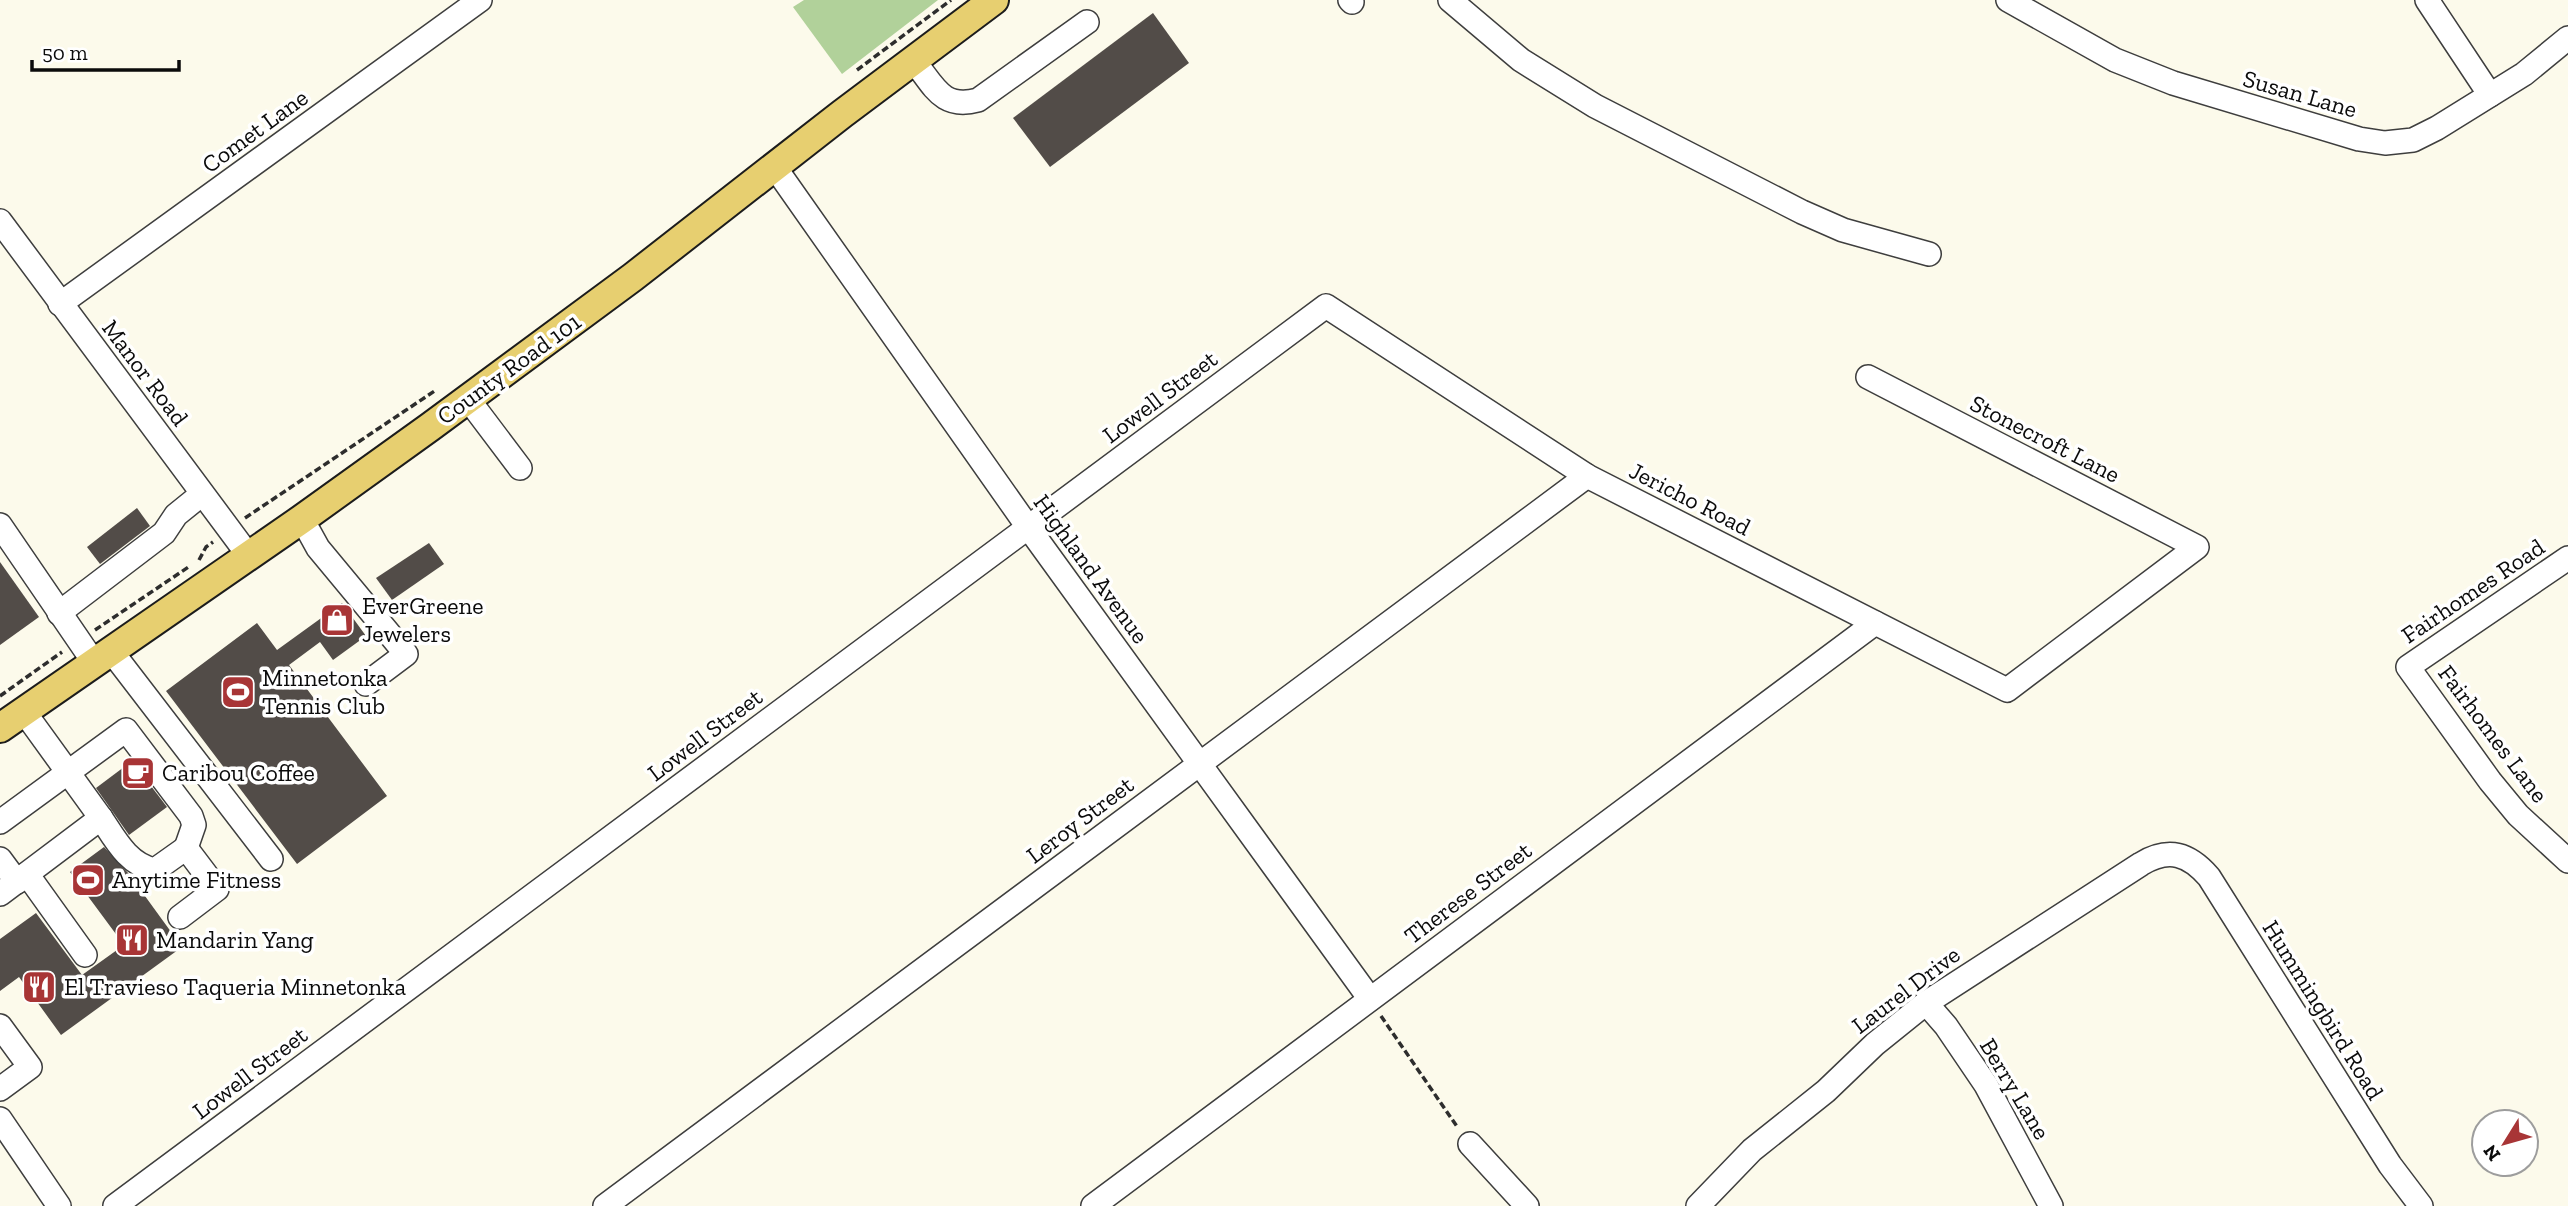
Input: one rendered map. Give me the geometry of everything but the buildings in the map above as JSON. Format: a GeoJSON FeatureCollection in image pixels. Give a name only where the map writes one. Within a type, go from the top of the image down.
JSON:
{"type":"FeatureCollection","features":[{"type":"Feature","properties":{"kind":"main road","name":"County Road 101"},"geometry":{"type":"LineString","coordinates":[[9,724],[468,399],[632,278],[774,166],[994,0]]}},
{"type":"Feature","properties":{"kind":"street","name":"Comet Lane"},"geometry":{"type":"LineString","coordinates":[[61,304],[480,0]]}},
{"type":"Feature","properties":{"kind":"street"},"geometry":{"type":"LineString","coordinates":[[1450,0],[1521,60],[1595,106],[1802,212],[1843,230],[1928,254]]}},
{"type":"Feature","properties":{"kind":"street","name":"Susan Lane"},"geometry":{"type":"LineString","coordinates":[[2008,0],[2127,65],[2199,93],[2358,139],[2385,143],[2413,140],[2437,128],[2524,74],[2568,38]]}},
{"type":"Feature","properties":{"kind":"street"},"geometry":{"type":"LineString","coordinates":[[2427,0],[2490,95]]}},
{"type":"Feature","properties":{"kind":"street"},"geometry":{"type":"LineString","coordinates":[[914,60],[945,99],[963,104],[978,100],[1087,22]]}},
{"type":"Feature","properties":{"kind":"street","name":"Highland Avenue"},"geometry":{"type":"LineString","coordinates":[[774,166],[1028,527],[1370,999]]}},
{"type":"Feature","properties":{"kind":"street","name":"Manor Road"},"geometry":{"type":"LineString","coordinates":[[0,221],[249,556]]}},
{"type":"Feature","properties":{"kind":"street","name":"Lowell Street"},"geometry":{"type":"LineString","coordinates":[[115,1206],[1326,306]]}},
{"type":"Feature","properties":{"kind":"street","name":"Jericho Road"},"geometry":{"type":"LineString","coordinates":[[1326,306],[1587,476],[2007,690],[2043,663]]}},
{"type":"Feature","properties":{"kind":"street","name":"Stonecroft Lane"},"geometry":{"type":"LineString","coordinates":[[1868,377],[2197,547],[2043,663]]}},
{"type":"Feature","properties":{"kind":"street"},"geometry":{"type":"LineString","coordinates":[[468,399],[520,468]]}},
{"type":"Feature","properties":{"kind":"street","name":"Leroy Street"},"geometry":{"type":"LineString","coordinates":[[605,1206],[1587,476]]}},
{"type":"Feature","properties":{"kind":"street"},"geometry":{"type":"LineString","coordinates":[[59,613],[164,533],[176,514],[202,494]]}},
{"type":"Feature","properties":{"kind":"street"},"geometry":{"type":"LineString","coordinates":[[302,519],[318,548],[406,654],[366,684]]}},
{"type":"Feature","properties":{"kind":"street"},"geometry":{"type":"LineString","coordinates":[[0,525],[79,641],[103,658],[271,859]]}},
{"type":"Feature","properties":{"kind":"street","name":"Fairhomes Road"},"geometry":{"type":"LineString","coordinates":[[2408,667],[2568,558]]}},
{"type":"Feature","properties":{"kind":"street","name":"Therese Street"},"geometry":{"type":"LineString","coordinates":[[1093,1206],[1875,623]]}},
{"type":"Feature","properties":{"kind":"street","name":"Fairhomes Lane"},"geometry":{"type":"LineString","coordinates":[[2408,667],[2490,781],[2518,815],[2568,861]]}},
{"type":"Feature","properties":{"kind":"street"},"geometry":{"type":"LineString","coordinates":[[0,822],[69,773],[127,730],[191,816],[194,825],[186,848],[155,870],[144,868],[123,851],[69,773],[9,724]]}},
{"type":"Feature","properties":{"kind":"street"},"geometry":{"type":"LineString","coordinates":[[15,883],[101,818]]}},
{"type":"Feature","properties":{"kind":"street"},"geometry":{"type":"LineString","coordinates":[[180,917],[217,889],[186,848]]}},
{"type":"Feature","properties":{"kind":"street","name":"Laurel Drive"},"geometry":{"type":"LineString","coordinates":[[1698,1206],[1752,1150],[1826,1091],[1875,1044],[1926,1003],[2141,864],[2156,855],[2172,854]]}},
{"type":"Feature","properties":{"kind":"street","name":"Hummingbird Road"},"geometry":{"type":"LineString","coordinates":[[2172,854],[2199,865],[2209,877],[2383,1154],[2421,1206]]}},
{"type":"Feature","properties":{"kind":"street"},"geometry":{"type":"LineString","coordinates":[[0,859],[15,883],[85,955]]}},
{"type":"Feature","properties":{"kind":"street","name":"Berry Lane"},"geometry":{"type":"LineString","coordinates":[[1926,1003],[1946,1026],[1986,1085],[2051,1206]]}},
{"type":"Feature","properties":{"kind":"street"},"geometry":{"type":"LineString","coordinates":[[0,1026],[30,1068],[0,1089]]}},
{"type":"Feature","properties":{"kind":"street"},"geometry":{"type":"LineString","coordinates":[[0,1119],[59,1206]]}},
{"type":"Feature","properties":{"kind":"street"},"geometry":{"type":"LineString","coordinates":[[1470,1144],[1527,1206]]}},
{"type":"Feature","properties":{"kind":"path"},"geometry":{"type":"LineString","coordinates":[[850,76],[951,0]]}},
{"type":"Feature","properties":{"kind":"path"},"geometry":{"type":"LineString","coordinates":[[0,696],[200,559],[206,547],[229,530],[442,387]]}},
{"type":"Feature","properties":{"kind":"path"},"geometry":{"type":"LineString","coordinates":[[1370,999],[1470,1144]]}},
{"type":"Feature","properties":{"kind":"green space"},"geometry":{"type":"Polygon","coordinates":[[[804,0],[938,0],[842,74],[793,7],[804,0]]]}},
{"type":"Feature","properties":{"kind":"place","name":"EverGreene Jewelers"},"geometry":{"type":"Point","coordinates":[337,620]}},
{"type":"Feature","properties":{"kind":"place","name":"Minnetonka Tennis Club"},"geometry":{"type":"Point","coordinates":[238,692]}},
{"type":"Feature","properties":{"kind":"place","name":"Caribou Coffee"},"geometry":{"type":"Point","coordinates":[138,773]}},
{"type":"Feature","properties":{"kind":"place","name":"Anytime Fitness"},"geometry":{"type":"Point","coordinates":[88,880]}},
{"type":"Feature","properties":{"kind":"place","name":"Mandarin Yang"},"geometry":{"type":"Point","coordinates":[132,940]}},
{"type":"Feature","properties":{"kind":"place","name":"El Travieso Taqueria Minnetonka"},"geometry":{"type":"Point","coordinates":[39,987]}}]}
